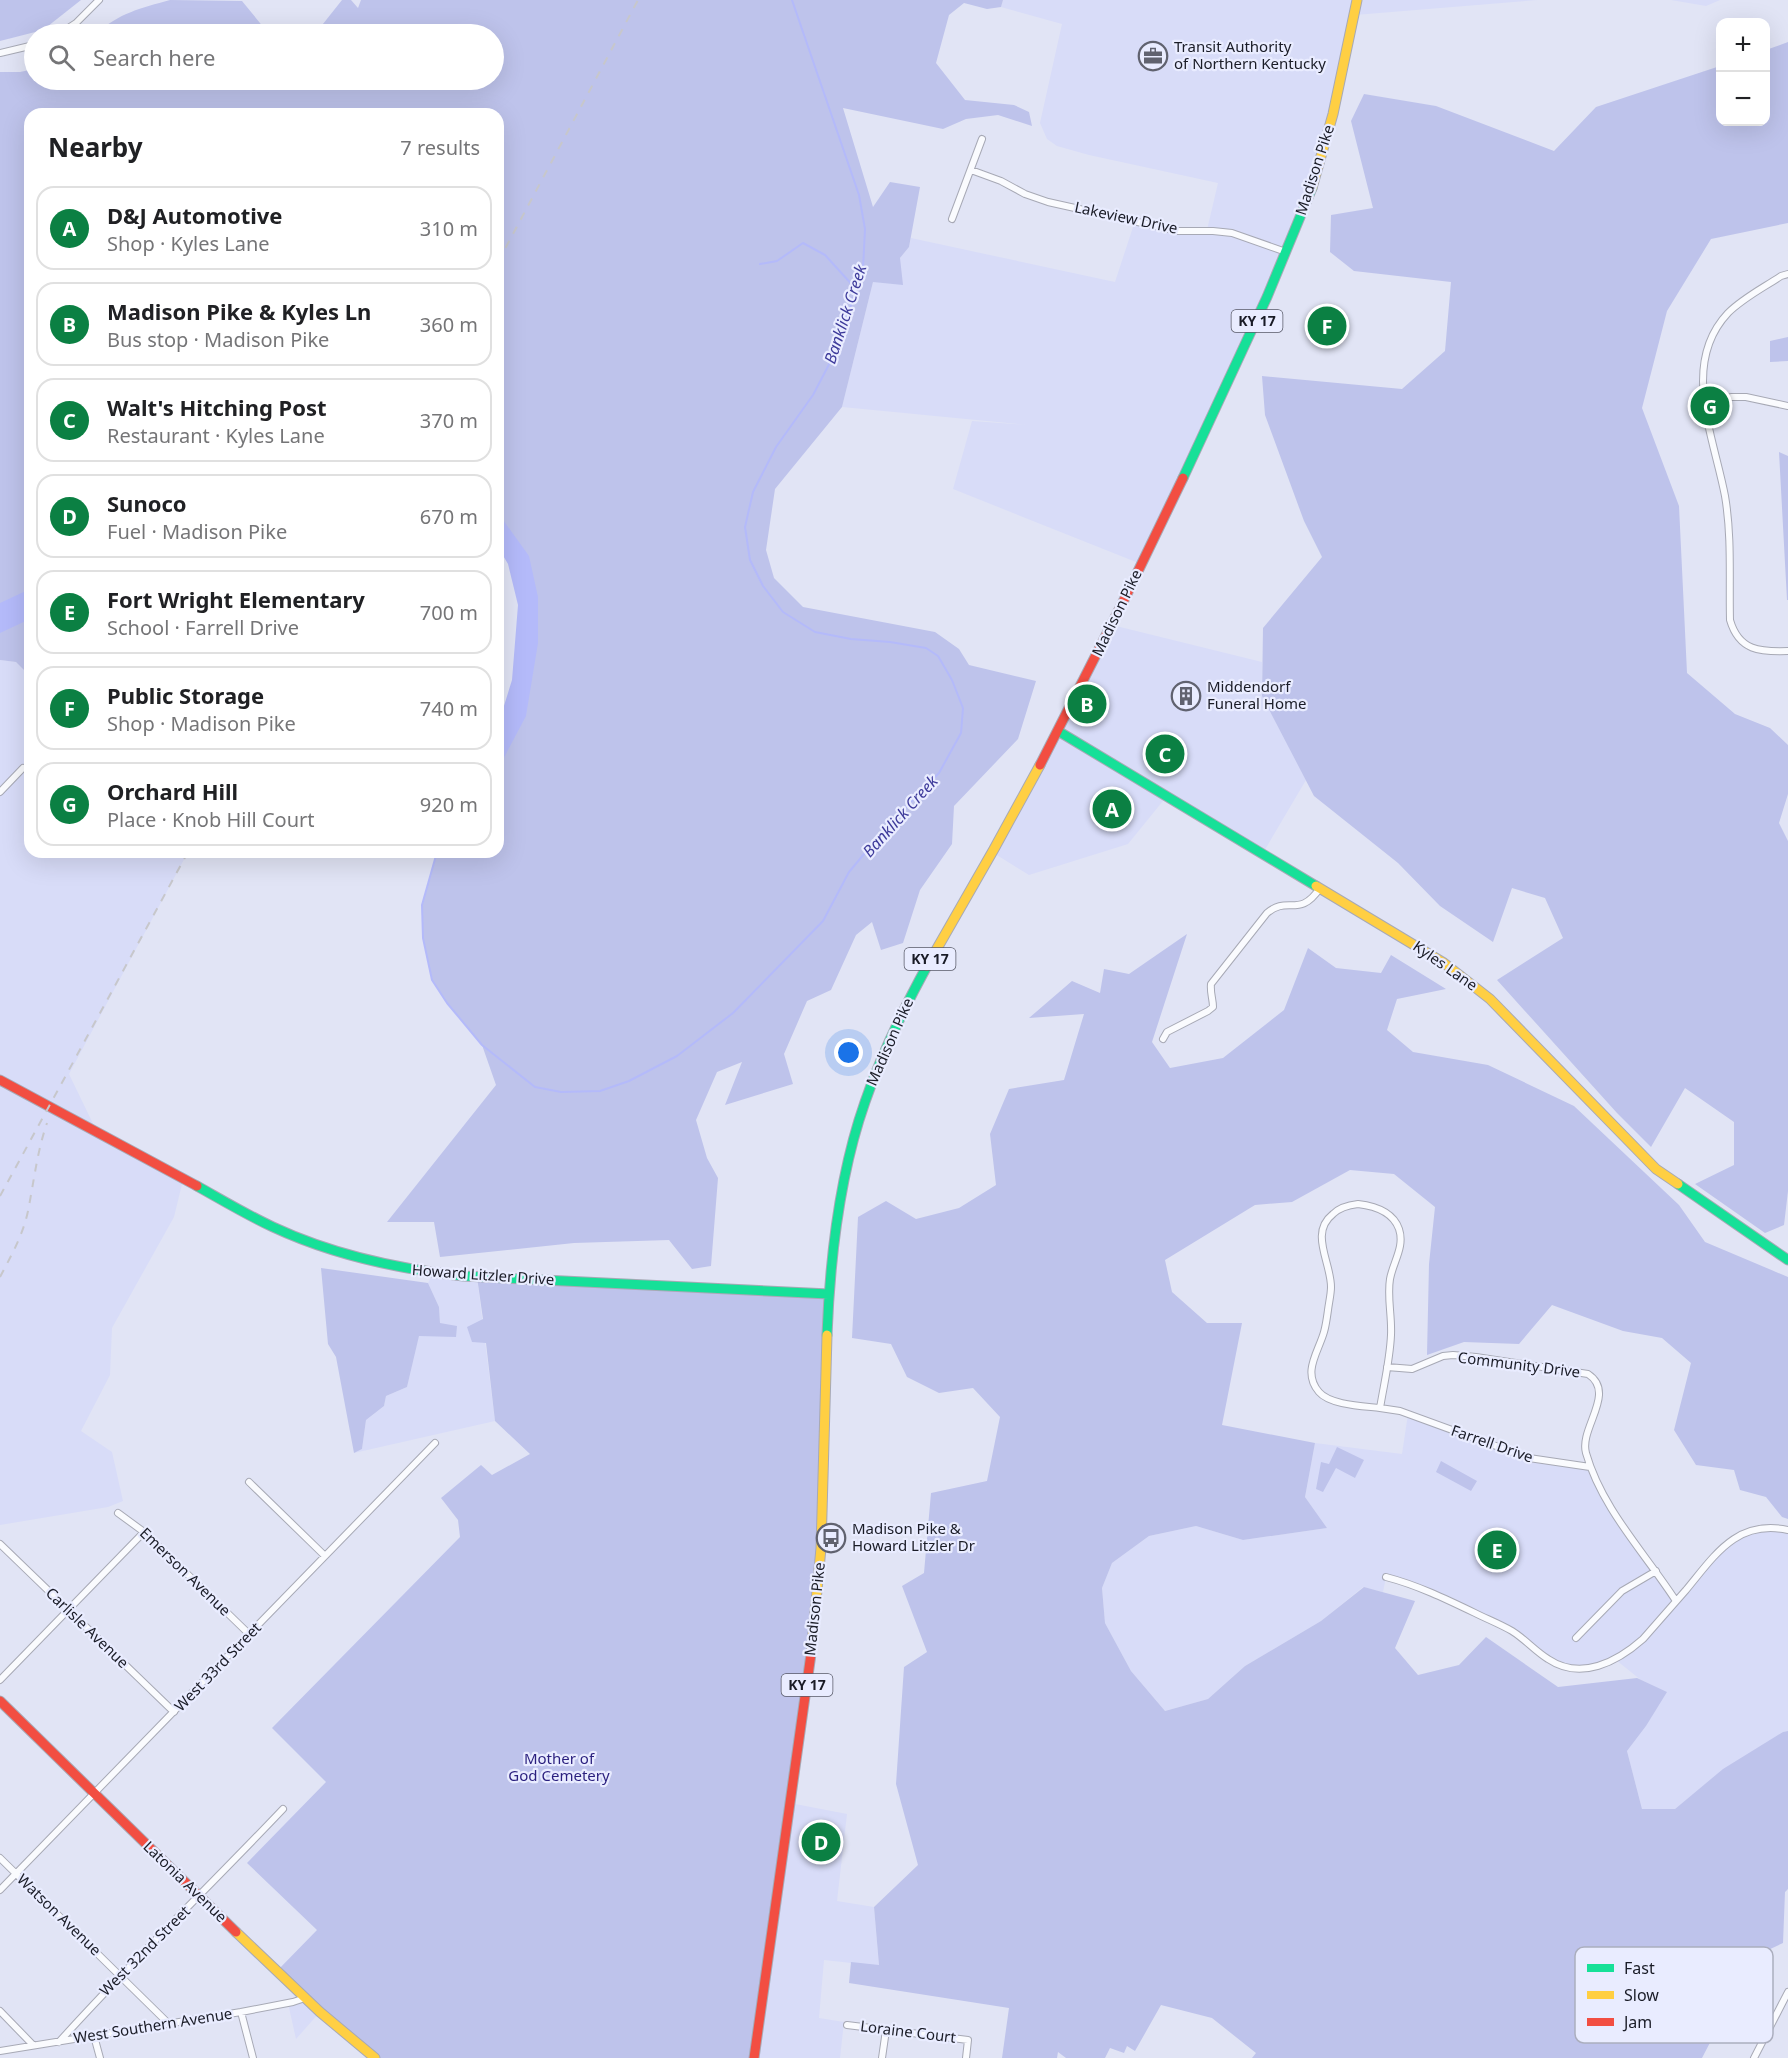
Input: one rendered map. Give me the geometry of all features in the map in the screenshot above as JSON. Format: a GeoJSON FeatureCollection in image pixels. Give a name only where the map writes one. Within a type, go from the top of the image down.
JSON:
{"type":"FeatureCollection","features":[{"type":"Feature","properties":{"kind":"main road","name":"Madison Pike"},"geometry":{"type":"LineString","coordinates":[[754,2058],[803,1718],[815,1613],[821,1548],[829,1294],[844,1175],[862,1108],[880,1062],[920,977],[1058,731],[1175,497],[1272,288],[1310,191],[1320,158],[1343,73],[1357,0]]}},
{"type":"Feature","properties":{"kind":"main road","name":"Kyles Lane"},"geometry":{"type":"LineString","coordinates":[[1058,731],[1430,953],[1468,981],[1531,1039],[1656,1169],[1788,1260]]}},
{"type":"Feature","properties":{"kind":"main road","name":"Howard Litzler Drive"},"geometry":{"type":"LineString","coordinates":[[0,1080],[273,1227],[306,1242],[371,1262],[419,1272],[463,1276],[829,1294]]}},
{"type":"Feature","properties":{"kind":"main road","name":"Latonia Avenue"},"geometry":{"type":"LineString","coordinates":[[0,1701],[305,1998],[375,2058]]}},
{"type":"Feature","properties":{"kind":"street"},"geometry":{"type":"LineString","coordinates":[[76,24],[99,0]]}},
{"type":"Feature","properties":{"kind":"street"},"geometry":{"type":"LineString","coordinates":[[0,53],[24,47]]}},
{"type":"Feature","properties":{"kind":"street"},"geometry":{"type":"LineString","coordinates":[[952,219],[982,139]]}},
{"type":"Feature","properties":{"kind":"street","name":"Lakeview Drive"},"geometry":{"type":"LineString","coordinates":[[970,170],[1048,202],[1178,231],[1232,233],[1286,252]]}},
{"type":"Feature","properties":{"kind":"street"},"geometry":{"type":"LineString","coordinates":[[1788,274],[1781,276],[1738,304],[1720,324],[1708,345],[1701,382],[1727,511],[1732,627],[1738,638],[1746,645],[1760,651],[1788,651]]}},
{"type":"Feature","properties":{"kind":"street"},"geometry":{"type":"LineString","coordinates":[[1704,402],[1746,397],[1788,406]]}},
{"type":"Feature","properties":{"kind":"street"},"geometry":{"type":"LineString","coordinates":[[0,792],[23,768]]}},
{"type":"Feature","properties":{"kind":"street"},"geometry":{"type":"LineString","coordinates":[[1163,1039],[1167,1032],[1213,1007],[1211,984],[1267,913],[1274,907],[1282,905],[1307,903],[1320,888]]}},
{"type":"Feature","properties":{"kind":"street","name":"Farrell Drive"},"geometry":{"type":"LineString","coordinates":[[1380,1408],[1392,1326],[1390,1281],[1400,1250],[1400,1233],[1393,1218],[1383,1211],[1371,1206],[1353,1204],[1334,1213],[1322,1229],[1322,1248],[1331,1286],[1324,1332],[1311,1367],[1312,1379],[1320,1393],[1334,1401],[1380,1408],[1400,1411],[1529,1458],[1590,1467]]}},
{"type":"Feature","properties":{"kind":"street","name":"Community Drive"},"geometry":{"type":"LineString","coordinates":[[1387,1367],[1412,1369],[1443,1356],[1453,1355],[1588,1374],[1596,1378],[1599,1385],[1594,1419],[1585,1438],[1584,1448],[1590,1467]]}},
{"type":"Feature","properties":{"kind":"street","name":"West 33rd Street"},"geometry":{"type":"LineString","coordinates":[[0,1890],[435,1443]]}},
{"type":"Feature","properties":{"kind":"street"},"geometry":{"type":"LineString","coordinates":[[1590,1467],[1611,1509],[1676,1601]]}},
{"type":"Feature","properties":{"kind":"street"},"geometry":{"type":"LineString","coordinates":[[249,1482],[325,1556]]}},
{"type":"Feature","properties":{"kind":"street","name":"Emerson Avenue"},"geometry":{"type":"LineString","coordinates":[[118,1513],[144,1532],[249,1635]]}},
{"type":"Feature","properties":{"kind":"street"},"geometry":{"type":"LineString","coordinates":[[1386,1577],[1439,1595],[1512,1631],[1548,1660],[1570,1667],[1599,1667],[1616,1660],[1643,1639],[1714,1556],[1736,1537],[1765,1528],[1788,1530]]}},
{"type":"Feature","properties":{"kind":"street"},"geometry":{"type":"LineString","coordinates":[[0,1680],[144,1532]]}},
{"type":"Feature","properties":{"kind":"street","name":"Carlisle Avenue"},"geometry":{"type":"LineString","coordinates":[[0,1544],[174,1712]]}},
{"type":"Feature","properties":{"kind":"street"},"geometry":{"type":"LineString","coordinates":[[1575,1638],[1622,1591],[1656,1571]]}},
{"type":"Feature","properties":{"kind":"street","name":"West 32nd Street"},"geometry":{"type":"LineString","coordinates":[[59,2042],[120,1975],[200,1896],[282,1809]]}},
{"type":"Feature","properties":{"kind":"street","name":"Watson Avenue"},"geometry":{"type":"LineString","coordinates":[[0,1858],[169,2024]]}},
{"type":"Feature","properties":{"kind":"street"},"geometry":{"type":"LineString","coordinates":[[1773,2021],[1788,1992]]}},
{"type":"Feature","properties":{"kind":"street","name":"West Southern Avenue"},"geometry":{"type":"LineString","coordinates":[[0,2051],[241,2012],[305,1998]]}},
{"type":"Feature","properties":{"kind":"street"},"geometry":{"type":"LineString","coordinates":[[0,2011],[33,2045]]}},
{"type":"Feature","properties":{"kind":"street"},"geometry":{"type":"LineString","coordinates":[[241,2012],[253,2058]]}},
{"type":"Feature","properties":{"kind":"street","name":"Loraine Court"},"geometry":{"type":"LineString","coordinates":[[847,2025],[968,2040],[966,2058]]}},
{"type":"Feature","properties":{"kind":"street"},"geometry":{"type":"LineString","coordinates":[[882,2058],[886,2030]]}},
{"type":"Feature","properties":{"kind":"street"},"geometry":{"type":"LineString","coordinates":[[94,2036],[100,2058]]}},
{"type":"Feature","properties":{"kind":"street"},"geometry":{"type":"LineString","coordinates":[[1754,2058],[1762,2043]]}},
{"type":"Feature","properties":{"kind":"shaded area"},"geometry":{"type":"Polygon","coordinates":[[[1003,0],[1537,0],[1355,15],[1314,180],[1141,564],[953,489],[972,421],[1027,425],[842,407],[873,282],[900,258],[909,247],[911,238],[1115,282],[1135,221],[1158,227],[1207,230],[1218,183],[1089,155],[1057,146],[1047,139],[1040,123],[1062,24],[1001,7],[1003,0]]]}},
{"type":"Feature","properties":{"kind":"shaded area"},"geometry":{"type":"Polygon","coordinates":[[[1671,0],[1720,0],[1706,6],[1671,0]]]}},
{"type":"Feature","properties":{"kind":"shaded area"},"geometry":{"type":"Polygon","coordinates":[[[504,521],[529,556],[538,597],[538,643],[526,716],[504,758],[504,706],[512,680],[518,605],[508,564],[504,557],[504,521]]]}},
{"type":"Feature","properties":{"kind":"shaded area"},"geometry":{"type":"Polygon","coordinates":[[[24,592],[24,622],[0,633],[0,603],[24,592]]]}},
{"type":"Feature","properties":{"kind":"shaded area"},"geometry":{"type":"Polygon","coordinates":[[[1112,625],[1262,662],[1262,696],[1306,780],[1263,853],[1167,796],[1128,844],[1029,875],[992,852],[1112,625]]]}},
{"type":"Feature","properties":{"kind":"shaded area"},"geometry":{"type":"Polygon","coordinates":[[[0,660],[16,662],[24,670],[24,858],[185,858],[69,1074],[98,1134],[183,1180],[174,1217],[112,1328],[110,1375],[81,1431],[112,1452],[123,1501],[108,1507],[0,1525],[0,660]]]}},
{"type":"Feature","properties":{"kind":"shaded area"},"geometry":{"type":"Polygon","coordinates":[[[433,1273],[477,1277],[495,1421],[354,1453],[362,1449],[366,1420],[384,1406],[386,1396],[407,1387],[419,1335],[440,1323],[439,1307],[428,1283],[433,1273]]]}},
{"type":"Feature","properties":{"kind":"shaded area"},"geometry":{"type":"Polygon","coordinates":[[[1408,1414],[1529,1458],[1590,1467],[1599,1488],[1676,1601],[1714,1556],[1746,1532],[1788,1530],[1788,1731],[1724,1769],[1675,1809],[1642,1809],[1627,1751],[1646,1726],[1666,1692],[1641,1680],[1616,1660],[1599,1667],[1559,1665],[1523,1639],[1439,1595],[1386,1577],[1383,1592],[1363,1587],[1321,1621],[1245,1666],[1208,1699],[1165,1711],[1131,1671],[1105,1623],[1102,1588],[1112,1563],[1149,1536],[1196,1526],[1243,1540],[1327,1528],[1305,1497],[1315,1443],[1402,1454],[1408,1414]]]}},
{"type":"Feature","properties":{"kind":"shaded area"},"geometry":{"type":"Polygon","coordinates":[[[790,1803],[847,1814],[837,1901],[874,1907],[879,1966],[824,1960],[819,2018],[844,2022],[840,2058],[753,2058],[790,1803]]]}},
{"type":"Feature","properties":{"kind":"shaded area"},"geometry":{"type":"Polygon","coordinates":[[[305,1998],[320,2012],[296,2039],[288,2003],[305,1998]]]}},
{"type":"Feature","properties":{"kind":"green space"},"geometry":{"type":"Polygon","coordinates":[[[0,0],[81,0],[51,24],[24,24],[24,35],[0,41],[0,0]]]}},
{"type":"Feature","properties":{"kind":"green space"},"geometry":{"type":"Polygon","coordinates":[[[170,0],[242,1],[261,24],[109,24],[140,9],[170,0]]]}},
{"type":"Feature","properties":{"kind":"green space"},"geometry":{"type":"Polygon","coordinates":[[[342,0],[351,0],[358,8],[361,0],[1003,0],[1001,7],[987,9],[964,3],[949,15],[936,63],[965,100],[1014,105],[1029,112],[1032,126],[998,115],[966,119],[943,129],[843,108],[873,207],[890,182],[920,187],[909,247],[900,258],[903,285],[873,282],[842,407],[775,489],[766,550],[774,578],[803,607],[935,632],[959,649],[969,665],[1036,681],[1018,739],[954,806],[952,844],[920,890],[903,943],[881,950],[872,922],[856,935],[831,990],[807,1001],[784,1054],[793,1084],[725,1105],[742,1062],[717,1072],[696,1120],[707,1158],[718,1178],[711,1266],[692,1269],[669,1240],[574,1243],[440,1257],[434,1222],[387,1222],[496,1085],[482,1045],[447,1003],[432,980],[423,938],[422,905],[435,858],[504,858],[504,732],[511,716],[527,608],[504,549],[504,108],[24,108],[24,670],[16,662],[0,660],[0,72],[24,71],[24,90],[504,90],[504,24],[323,24],[342,0]]]}},
{"type":"Feature","properties":{"kind":"green space"},"geometry":{"type":"Polygon","coordinates":[[[1788,42],[1788,223],[1711,239],[1667,311],[1642,408],[1679,506],[1687,673],[1735,714],[1770,728],[1788,745],[1788,794],[1779,823],[1788,841],[1788,1191],[1784,1225],[1765,1233],[1695,1184],[1734,1165],[1734,1122],[1685,1088],[1651,1147],[1617,1113],[1497,980],[1563,938],[1545,898],[1512,888],[1493,942],[1440,906],[1398,863],[1314,796],[1262,696],[1263,628],[1322,557],[1304,521],[1265,415],[1262,376],[1402,389],[1445,351],[1451,282],[1354,271],[1330,252],[1331,215],[1373,208],[1351,121],[1364,94],[1436,106],[1554,151],[1596,107],[1716,67],[1716,126],[1770,126],[1770,49],[1788,42]]]}},
{"type":"Feature","properties":{"kind":"green space"},"geometry":{"type":"Polygon","coordinates":[[[1788,337],[1788,361],[1770,362],[1770,341],[1788,337]]]}},
{"type":"Feature","properties":{"kind":"green space"},"geometry":{"type":"Polygon","coordinates":[[[1779,452],[1788,456],[1788,600],[1787,600],[1779,452]]]}},
{"type":"Feature","properties":{"kind":"green space"},"geometry":{"type":"Polygon","coordinates":[[[1187,934],[1152,1042],[1170,1068],[1223,1058],[1284,1010],[1308,948],[1336,968],[1381,973],[1391,955],[1446,989],[1397,999],[1387,1030],[1413,1052],[1488,1065],[1574,1106],[1679,1205],[1705,1242],[1788,1277],[1788,1519],[1782,1517],[1766,1497],[1740,1490],[1734,1470],[1696,1465],[1674,1430],[1691,1363],[1662,1338],[1623,1331],[1552,1305],[1519,1344],[1464,1342],[1427,1355],[1429,1264],[1435,1207],[1394,1174],[1350,1170],[1292,1202],[1255,1205],[1165,1260],[1172,1292],[1207,1323],[1242,1323],[1222,1425],[1315,1443],[1305,1497],[1327,1528],[1243,1540],[1196,1526],[1149,1536],[1112,1563],[1102,1588],[1105,1623],[1131,1671],[1165,1711],[1208,1699],[1245,1666],[1321,1621],[1364,1587],[1415,1601],[1395,1648],[1418,1675],[1459,1665],[1486,1637],[1558,1687],[1637,1678],[1667,1692],[1627,1751],[1642,1809],[1675,1809],[1723,1769],[1788,1731],[1788,1889],[1785,1892],[1783,1943],[1773,1948],[1575,1947],[1575,2043],[1710,2043],[1702,2058],[1252,2058],[1256,2053],[1212,2018],[1161,2005],[1135,2051],[1127,2046],[1124,2053],[1110,2048],[1105,2058],[1066,2058],[1058,2052],[1057,2058],[1002,2058],[1009,2008],[849,1983],[851,1962],[879,1965],[874,1907],[918,1865],[896,1784],[904,1667],[927,1652],[902,1586],[924,1573],[931,1493],[987,1481],[1000,1417],[973,1388],[939,1393],[907,1377],[891,1344],[852,1338],[858,1217],[886,1201],[916,1219],[959,1208],[996,1185],[990,1134],[1009,1089],[1064,1080],[1084,1014],[1029,1018],[1072,981],[1100,993],[1104,969],[1129,974],[1187,934]]]}},
{"type":"Feature","properties":{"kind":"green space"},"geometry":{"type":"Polygon","coordinates":[[[321,1268],[428,1283],[439,1307],[440,1323],[457,1326],[456,1337],[419,1336],[407,1387],[386,1396],[384,1406],[366,1420],[362,1449],[354,1453],[336,1357],[328,1344],[321,1268]]]}},
{"type":"Feature","properties":{"kind":"green space","name":"Mother of God Cemetery"},"geometry":{"type":"Polygon","coordinates":[[[477,1277],[829,1294],[821,1548],[754,2058],[375,2058],[277,1971],[317,1930],[247,1863],[326,1782],[272,1728],[460,1537],[458,1520],[441,1498],[481,1465],[492,1475],[530,1454],[495,1421],[486,1343],[472,1342],[467,1327],[483,1319],[477,1277]]]}},
{"type":"Feature","properties":{"kind":"green space"},"geometry":{"type":"Polygon","coordinates":[[[1337,1447],[1364,1460],[1355,1478],[1336,1468],[1323,1492],[1316,1489],[1321,1462],[1329,1464],[1337,1447]]]}},
{"type":"Feature","properties":{"kind":"green space"},"geometry":{"type":"Polygon","coordinates":[[[1441,1461],[1477,1481],[1471,1491],[1436,1472],[1441,1461]]]}},
{"type":"Feature","properties":{"kind":"waterway","name":"Banklick Creek"},"geometry":{"type":"LineString","coordinates":[[435,858],[422,905],[423,938],[432,980],[447,1003],[482,1045],[535,1087],[561,1092],[600,1091],[629,1081],[677,1056],[733,1013],[823,921],[849,872],[890,823],[939,773],[961,733],[963,708],[952,680],[938,656],[926,648],[815,632],[783,612],[763,586],[750,560],[745,527],[753,492],[776,447],[813,395],[835,353],[863,269],[865,229],[859,195],[792,0]]}},
{"type":"Feature","properties":{"kind":"waterway"},"geometry":{"type":"LineString","coordinates":[[760,264],[777,261],[803,243],[825,255],[856,289]]}},
{"type":"Feature","properties":{"kind":"railway"},"geometry":{"type":"LineString","coordinates":[[504,251],[638,0]]}},
{"type":"Feature","properties":{"kind":"railway"},"geometry":{"type":"LineString","coordinates":[[0,1196],[185,858]]}},
{"type":"Feature","properties":{"kind":"railway"},"geometry":{"type":"LineString","coordinates":[[0,1277],[26,1220],[38,1156],[47,1123]]}},
{"type":"Feature","properties":{"kind":"traffic: fast"},"geometry":{"type":"LineString","coordinates":[[1183,478],[1267,297],[1312,188]]}},
{"type":"Feature","properties":{"kind":"traffic: fast"},"geometry":{"type":"LineString","coordinates":[[1058,731],[1316,886]]}},
{"type":"Feature","properties":{"kind":"traffic: fast"},"geometry":{"type":"LineString","coordinates":[[827,1335],[837,1217],[856,1130],[885,1050],[927,966]]}},
{"type":"Feature","properties":{"kind":"traffic: fast"},"geometry":{"type":"LineString","coordinates":[[1678,1184],[1788,1260]]}},
{"type":"Feature","properties":{"kind":"traffic: fast"},"geometry":{"type":"LineString","coordinates":[[197,1186],[254,1218],[296,1237],[342,1253],[390,1265],[463,1276],[829,1294]]}},
{"type":"Feature","properties":{"kind":"traffic: slow"},"geometry":{"type":"LineString","coordinates":[[1312,188],[1333,114],[1357,0]]}},
{"type":"Feature","properties":{"kind":"traffic: slow"},"geometry":{"type":"LineString","coordinates":[[927,966],[1040,765]]}},
{"type":"Feature","properties":{"kind":"traffic: slow"},"geometry":{"type":"LineString","coordinates":[[1316,886],[1444,963],[1490,999],[1656,1169],[1678,1184]]}},
{"type":"Feature","properties":{"kind":"traffic: slow"},"geometry":{"type":"LineString","coordinates":[[811,1654],[821,1548],[827,1335]]}},
{"type":"Feature","properties":{"kind":"traffic: slow"},"geometry":{"type":"LineString","coordinates":[[236,1932],[320,2012],[375,2058]]}},
{"type":"Feature","properties":{"kind":"traffic: jam"},"geometry":{"type":"LineString","coordinates":[[1040,765],[1183,478]]}},
{"type":"Feature","properties":{"kind":"traffic: jam"},"geometry":{"type":"LineString","coordinates":[[0,1080],[197,1186]]}},
{"type":"Feature","properties":{"kind":"traffic: jam"},"geometry":{"type":"LineString","coordinates":[[754,2058],[811,1654]]}},
{"type":"Feature","properties":{"kind":"traffic: jam"},"geometry":{"type":"LineString","coordinates":[[0,1701],[236,1932]]}},
{"type":"Feature","properties":{"kind":"place","name":"Transit Authority of Northern Kentucky"},"geometry":{"type":"Point","coordinates":[1153,56]}},
{"type":"Feature","properties":{"kind":"place","name":"Public Storage"},"geometry":{"type":"Point","coordinates":[1327,326]}},
{"type":"Feature","properties":{"kind":"place","name":"Orchard Hill"},"geometry":{"type":"Point","coordinates":[1710,406]}},
{"type":"Feature","properties":{"kind":"place","name":"Middendorf Funeral Home"},"geometry":{"type":"Point","coordinates":[1186,696]}},
{"type":"Feature","properties":{"kind":"place","name":"Madison Pike & Kyles Ln"},"geometry":{"type":"Point","coordinates":[1087,704]}},
{"type":"Feature","properties":{"kind":"place","name":"Walt's Hitching Post"},"geometry":{"type":"Point","coordinates":[1165,754]}},
{"type":"Feature","properties":{"kind":"place","name":"D&J Automotive"},"geometry":{"type":"Point","coordinates":[1112,809]}},
{"type":"Feature","properties":{"kind":"place","name":"Madison Pike & Howard Litzler Dr"},"geometry":{"type":"Point","coordinates":[831,1538]}},
{"type":"Feature","properties":{"kind":"place","name":"Fort Wright Elementary"},"geometry":{"type":"Point","coordinates":[1497,1550]}},
{"type":"Feature","properties":{"kind":"place","name":"Sunoco"},"geometry":{"type":"Point","coordinates":[821,1842]}}]}
